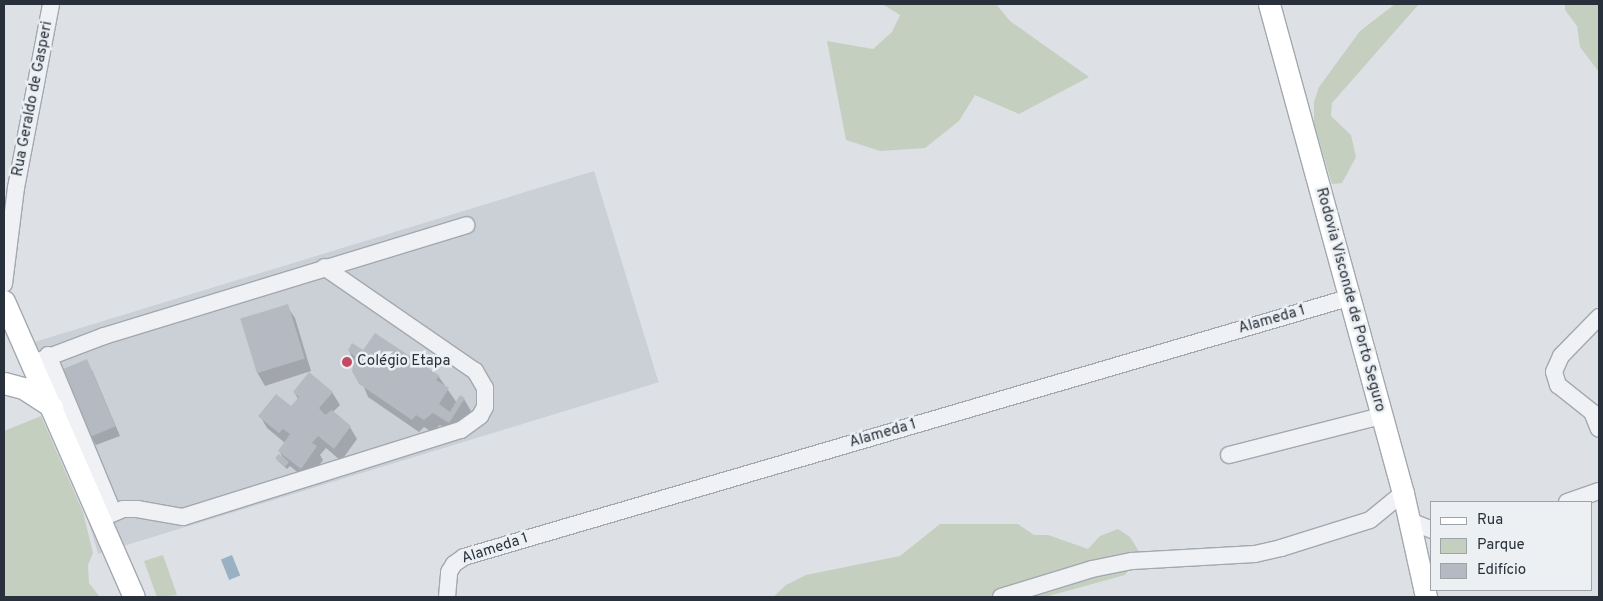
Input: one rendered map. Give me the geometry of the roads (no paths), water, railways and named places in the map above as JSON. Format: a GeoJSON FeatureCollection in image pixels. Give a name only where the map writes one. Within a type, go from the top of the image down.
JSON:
{"type":"FeatureCollection","features":[{"type":"Feature","properties":{"kind":"main road","name":"Rodovia Visconde de Porto Seguro"},"geometry":{"type":"LineString","coordinates":[[1269,4],[1348,298],[1403,493],[1426,597]]}},
{"type":"Feature","properties":{"kind":"main road"},"geometry":{"type":"LineString","coordinates":[[4,301],[40,359],[53,408],[107,516],[134,597]]}},
{"type":"Feature","properties":{"kind":"main road"},"geometry":{"type":"LineString","coordinates":[[7,383],[40,359]]}},
{"type":"Feature","properties":{"kind":"main road"},"geometry":{"type":"LineString","coordinates":[[7,383],[35,395],[53,408]]}},
{"type":"Feature","properties":{"kind":"street","name":"Rua Geraldo de Gasperi"},"geometry":{"type":"LineString","coordinates":[[4,284],[16,188],[51,4]]}},
{"type":"Feature","properties":{"kind":"street"},"geometry":{"type":"LineString","coordinates":[[324,267],[475,371],[484,388],[485,407],[480,416],[461,430],[183,517],[137,509],[107,516],[40,359],[324,267],[466,225]]}},
{"type":"Feature","properties":{"kind":"street","name":"Alameda 1"},"geometry":{"type":"LineString","coordinates":[[447,597],[449,572],[454,564],[464,557],[1348,298]]}},
{"type":"Feature","properties":{"kind":"street"},"geometry":{"type":"LineString","coordinates":[[1599,317],[1561,356],[1554,372],[1558,385],[1592,412],[1599,429]]}},
{"type":"Feature","properties":{"kind":"street"},"geometry":{"type":"LineString","coordinates":[[1230,455],[1382,416]]}},
{"type":"Feature","properties":{"kind":"street"},"geometry":{"type":"LineString","coordinates":[[1570,501],[1599,491]]}},
{"type":"Feature","properties":{"kind":"street"},"geometry":{"type":"LineString","coordinates":[[1001,597],[1092,569],[1132,561],[1255,554],[1281,548],[1370,520],[1403,493]]}},
{"type":"Feature","properties":{"kind":"street"},"geometry":{"type":"LineString","coordinates":[[1410,521],[1430,529]]}},
{"type":"Feature","properties":{"kind":"water"},"geometry":{"type":"Polygon","coordinates":[[[232,555],[240,575],[229,580],[221,559],[232,555]]]}},
{"type":"Feature","properties":{"kind":"place","name":"Colégio Etapa"},"geometry":{"type":"Point","coordinates":[347,362]}}]}
